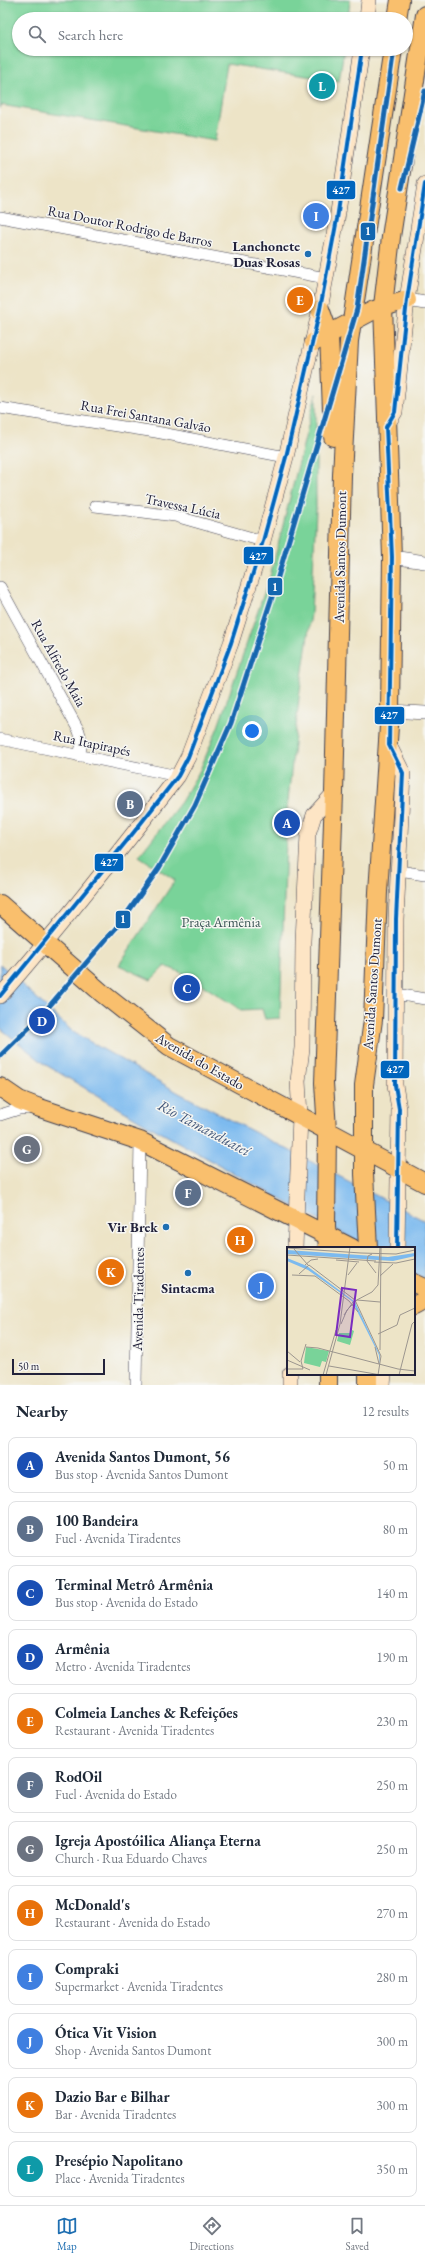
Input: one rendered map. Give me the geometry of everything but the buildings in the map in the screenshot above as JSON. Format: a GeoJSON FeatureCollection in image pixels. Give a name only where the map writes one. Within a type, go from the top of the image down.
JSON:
{"type":"FeatureCollection","features":[{"type":"Feature","properties":{"kind":"highway"},"geometry":{"type":"LineString","coordinates":[[398,12],[400,0]]}},
{"type":"Feature","properties":{"kind":"highway"},"geometry":{"type":"LineString","coordinates":[[383,306],[391,237],[425,15]]}},
{"type":"Feature","properties":{"kind":"highway"},"geometry":{"type":"LineString","coordinates":[[352,321],[392,56]]}},
{"type":"Feature","properties":{"kind":"highway"},"geometry":{"type":"LineString","coordinates":[[322,338],[383,306],[407,300]]}},
{"type":"Feature","properties":{"kind":"highway","name":"Avenida Santos Dumont"},"geometry":{"type":"LineString","coordinates":[[368,1247],[364,1174],[364,1085],[373,1020],[378,892],[389,745],[390,711],[392,557],[386,427],[383,306]]}},
{"type":"Feature","properties":{"kind":"highway"},"geometry":{"type":"LineString","coordinates":[[320,309],[334,458],[342,475]]}},
{"type":"Feature","properties":{"kind":"highway","name":"Avenida Santos Dumont"},"geometry":{"type":"LineString","coordinates":[[327,1236],[327,1130],[324,1083],[334,793],[342,475],[352,321]]}},
{"type":"Feature","properties":{"kind":"highway","name":"Avenida do Estado"},"geometry":{"type":"LineString","coordinates":[[0,904],[34,936],[46,944],[104,994],[169,1046],[425,1183]]}},
{"type":"Feature","properties":{"kind":"highway"},"geometry":{"type":"LineString","coordinates":[[0,1087],[19,1100],[37,1107],[140,1141],[296,1214],[327,1236],[350,1247]]}},
{"type":"Feature","properties":{"kind":"highway"},"geometry":{"type":"LineString","coordinates":[[415,1283],[425,1288]]}},
{"type":"Feature","properties":{"kind":"highway"},"geometry":{"type":"LineString","coordinates":[[415,1305],[425,1300]]}},
{"type":"Feature","properties":{"kind":"main road"},"geometry":{"type":"LineString","coordinates":[[368,12],[369,0]]}},
{"type":"Feature","properties":{"kind":"main road"},"geometry":{"type":"LineString","coordinates":[[320,309],[361,56]]}},
{"type":"Feature","properties":{"kind":"main road"},"geometry":{"type":"LineString","coordinates":[[386,427],[395,412],[407,300],[425,184]]}},
{"type":"Feature","properties":{"kind":"main road"},"geometry":{"type":"LineString","coordinates":[[0,996],[46,944],[178,776],[188,757],[231,643],[263,541],[286,457],[322,338]]}},
{"type":"Feature","properties":{"kind":"main road","name":"Avenida Santos Dumont"},"geometry":{"type":"LineString","coordinates":[[389,745],[403,773],[396,919],[395,1085],[398,1109],[399,1192],[397,1247]]}},
{"type":"Feature","properties":{"kind":"main road"},"geometry":{"type":"LineString","coordinates":[[295,1247],[300,1116],[298,1081],[302,1048],[304,898],[308,834],[314,815],[334,793]]}},
{"type":"Feature","properties":{"kind":"main road"},"geometry":{"type":"LineString","coordinates":[[383,1385],[384,1375]]}},
{"type":"Feature","properties":{"kind":"street","name":"Rua Doutor Rodrigo de Barros"},"geometry":{"type":"LineString","coordinates":[[0,217],[326,278]]}},
{"type":"Feature","properties":{"kind":"street"},"geometry":{"type":"LineString","coordinates":[[407,300],[425,302]]}},
{"type":"Feature","properties":{"kind":"street","name":"Rua Frei Santana Galvão"},"geometry":{"type":"LineString","coordinates":[[0,408],[156,432],[286,457]]}},
{"type":"Feature","properties":{"kind":"street","name":"Travessa Lúcia"},"geometry":{"type":"LineString","coordinates":[[95,506],[175,516],[263,541]]}},
{"type":"Feature","properties":{"kind":"street"},"geometry":{"type":"LineString","coordinates":[[392,557],[425,562]]}},
{"type":"Feature","properties":{"kind":"street","name":"Rua Alfredo Maia"},"geometry":{"type":"LineString","coordinates":[[0,586],[79,732],[82,743],[79,756]]}},
{"type":"Feature","properties":{"kind":"street"},"geometry":{"type":"LineString","coordinates":[[390,711],[425,712]]}},
{"type":"Feature","properties":{"kind":"street","name":"Rua Itapirapés"},"geometry":{"type":"LineString","coordinates":[[0,739],[178,776]]}},
{"type":"Feature","properties":{"kind":"street"},"geometry":{"type":"LineString","coordinates":[[399,870],[425,876]]}},
{"type":"Feature","properties":{"kind":"street"},"geometry":{"type":"LineString","coordinates":[[396,994],[425,999]]}},
{"type":"Feature","properties":{"kind":"street"},"geometry":{"type":"LineString","coordinates":[[0,1114],[19,1109],[37,1107]]}},
{"type":"Feature","properties":{"kind":"street","name":"Avenida Tiradentes"},"geometry":{"type":"LineString","coordinates":[[136,1385],[140,1141]]}},
{"type":"Feature","properties":{"kind":"green space"},"geometry":{"type":"Polygon","coordinates":[[[0,0],[350,0],[349,12],[12,12],[12,56],[343,56],[339,81],[227,64],[215,141],[1,105],[0,109],[0,0]]]}},
{"type":"Feature","properties":{"kind":"green space","name":"Praça Armênia"},"geometry":{"type":"Polygon","coordinates":[[[316,394],[316,510],[311,614],[299,698],[287,810],[280,1018],[265,1019],[262,1009],[241,1010],[187,975],[165,966],[151,980],[119,965],[175,880],[139,856],[181,802],[200,770],[218,727],[271,573],[316,394]]]}},
{"type":"Feature","properties":{"kind":"water","name":"Rio Tamanduateí"},"geometry":{"type":"Polygon","coordinates":[[[0,964],[73,1032],[179,1093],[425,1221],[425,1279],[415,1274],[415,1247],[367,1247],[149,1126],[46,1065],[0,1028],[0,964]]]}},
{"type":"Feature","properties":{"kind":"transit line","name":"427"},"geometry":{"type":"LineString","coordinates":[[0,996],[134,832],[178,776],[188,757],[231,643],[263,541],[286,457],[320,309],[337,219],[361,56]]}},
{"type":"Feature","properties":{"kind":"transit line","name":"1"},"geometry":{"type":"LineString","coordinates":[[0,1056],[40,1017],[121,922],[159,868],[195,805],[231,723],[272,597],[357,309],[393,56]]}},
{"type":"Feature","properties":{"kind":"transit line","name":"1"},"geometry":{"type":"LineString","coordinates":[[402,188],[425,91]]}},
{"type":"Feature","properties":{"kind":"transit line","name":"427"},"geometry":{"type":"LineString","coordinates":[[397,1247],[399,1109],[395,1085],[396,919],[403,773],[389,745],[392,557],[386,427],[395,412],[407,300],[425,184]]}},
{"type":"Feature","properties":{"kind":"place","name":"Presépio Napolitano"},"geometry":{"type":"Point","coordinates":[322,86]}},
{"type":"Feature","properties":{"kind":"place","name":"Compraki"},"geometry":{"type":"Point","coordinates":[316,216]}},
{"type":"Feature","properties":{"kind":"place","name":"Lanchonete Duas Rosas"},"geometry":{"type":"Point","coordinates":[308,254]}},
{"type":"Feature","properties":{"kind":"place","name":"Colmeia Lanches & Refeições"},"geometry":{"type":"Point","coordinates":[300,300]}},
{"type":"Feature","properties":{"kind":"place","name":"100 Bandeira"},"geometry":{"type":"Point","coordinates":[130,804]}},
{"type":"Feature","properties":{"kind":"place","name":"Avenida Santos Dumont, 56"},"geometry":{"type":"Point","coordinates":[287,823]}},
{"type":"Feature","properties":{"kind":"place","name":"Terminal Metrô Armênia"},"geometry":{"type":"Point","coordinates":[187,988]}},
{"type":"Feature","properties":{"kind":"place","name":"Armênia"},"geometry":{"type":"Point","coordinates":[42,1021]}},
{"type":"Feature","properties":{"kind":"place","name":"Igreja Apostóilica Aliança Eterna"},"geometry":{"type":"Point","coordinates":[27,1149]}},
{"type":"Feature","properties":{"kind":"place","name":"RodOil"},"geometry":{"type":"Point","coordinates":[188,1193]}},
{"type":"Feature","properties":{"kind":"place","name":"Vir Brek"},"geometry":{"type":"Point","coordinates":[166,1227]}},
{"type":"Feature","properties":{"kind":"place","name":"McDonald's"},"geometry":{"type":"Point","coordinates":[240,1240]}},
{"type":"Feature","properties":{"kind":"place","name":"Dazio Bar e Bilhar"},"geometry":{"type":"Point","coordinates":[111,1272]}},
{"type":"Feature","properties":{"kind":"place","name":"Sintaema"},"geometry":{"type":"Point","coordinates":[188,1273]}},
{"type":"Feature","properties":{"kind":"place","name":"Ótica Vit Vision"},"geometry":{"type":"Point","coordinates":[261,1286]}}]}
